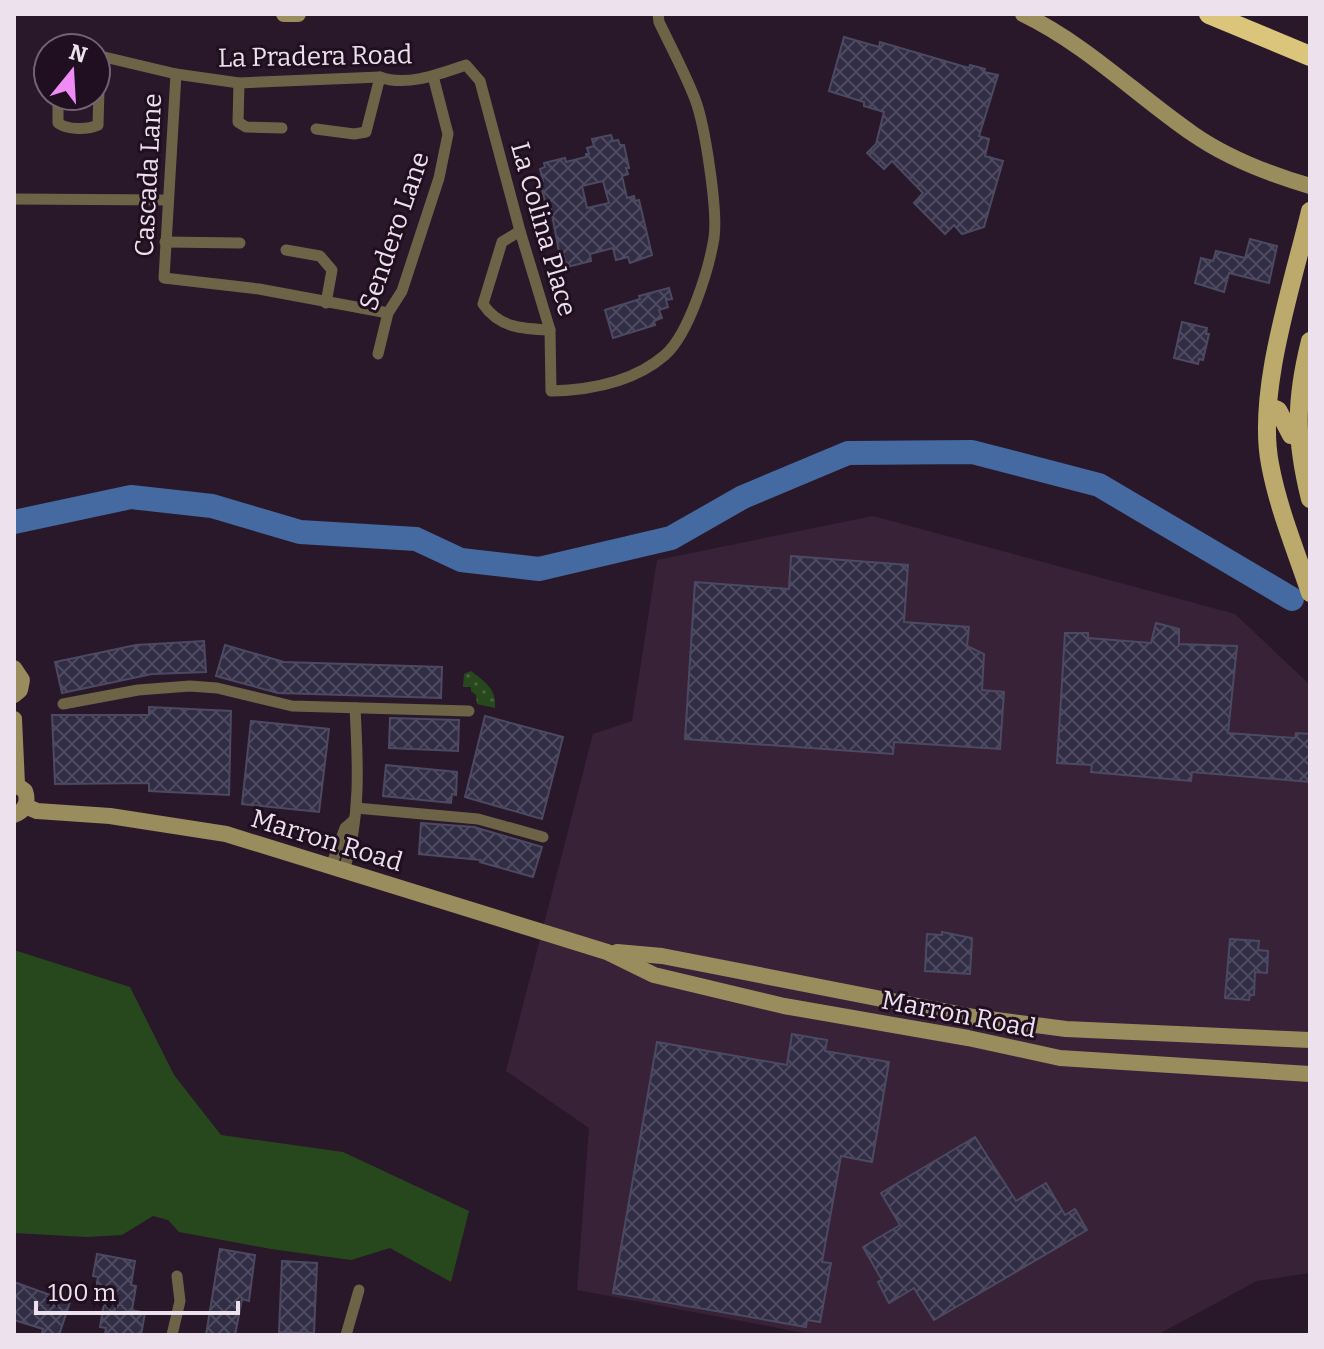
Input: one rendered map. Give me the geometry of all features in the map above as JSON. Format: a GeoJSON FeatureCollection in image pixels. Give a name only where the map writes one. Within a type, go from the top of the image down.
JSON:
{"type":"FeatureCollection","features":[{"type":"Feature","properties":{"kind":"highway"},"geometry":{"type":"LineString","coordinates":[[1209,14],[1310,56]]}},
{"type":"Feature","properties":{"kind":"main road"},"geometry":{"type":"LineString","coordinates":[[1310,211],[1275,359],[1268,406],[1269,461],[1281,508],[1310,593]]}},
{"type":"Feature","properties":{"kind":"main road"},"geometry":{"type":"LineString","coordinates":[[1310,341],[1299,393],[1298,436],[1299,457],[1310,499]]}},
{"type":"Feature","properties":{"kind":"main road"},"geometry":{"type":"LineString","coordinates":[[1275,359],[1290,373],[1299,393]]}},
{"type":"Feature","properties":{"kind":"main road"},"geometry":{"type":"LineString","coordinates":[[1268,406],[1278,410],[1291,435],[1298,436]]}},
{"type":"Feature","properties":{"kind":"street"},"geometry":{"type":"LineString","coordinates":[[284,14],[298,14]]}},
{"type":"Feature","properties":{"kind":"street","name":"La Colina Place"},"geometry":{"type":"LineString","coordinates":[[480,81],[550,330],[551,391],[609,384],[637,373],[666,354],[683,332],[714,237],[714,210],[696,100],[658,14]]}},
{"type":"Feature","properties":{"kind":"street"},"geometry":{"type":"LineString","coordinates":[[1023,14],[1084,49],[1194,135],[1240,161],[1310,186]]}},
{"type":"Feature","properties":{"kind":"street","name":"La Pradera Road"},"geometry":{"type":"LineString","coordinates":[[112,58],[176,74],[239,83],[380,77],[391,81],[433,76],[466,65],[480,81]]}},
{"type":"Feature","properties":{"kind":"street","name":"Cascada Lane"},"geometry":{"type":"LineString","coordinates":[[176,74],[164,278],[259,289],[326,303]]}},
{"type":"Feature","properties":{"kind":"street","name":"Sendero Lane"},"geometry":{"type":"LineString","coordinates":[[378,354],[388,313],[402,291],[439,178],[448,134],[433,76]]}},
{"type":"Feature","properties":{"kind":"street"},"geometry":{"type":"LineString","coordinates":[[316,129],[354,134],[366,132],[380,77]]}},
{"type":"Feature","properties":{"kind":"street"},"geometry":{"type":"LineString","coordinates":[[239,83],[238,122],[246,127],[282,128]]}},
{"type":"Feature","properties":{"kind":"street"},"geometry":{"type":"LineString","coordinates":[[58,112],[58,123],[64,127],[98,125],[98,112]]}},
{"type":"Feature","properties":{"kind":"street"},"geometry":{"type":"LineString","coordinates":[[14,199],[167,200]]}},
{"type":"Feature","properties":{"kind":"street"},"geometry":{"type":"LineString","coordinates":[[520,231],[502,242],[483,304],[491,316],[512,327],[550,330]]}},
{"type":"Feature","properties":{"kind":"street"},"geometry":{"type":"LineString","coordinates":[[165,242],[240,243]]}},
{"type":"Feature","properties":{"kind":"street"},"geometry":{"type":"LineString","coordinates":[[286,250],[320,256],[332,270],[326,303],[388,313]]}},
{"type":"Feature","properties":{"kind":"street"},"geometry":{"type":"LineString","coordinates":[[14,668],[22,680],[20,690],[14,695]]}},
{"type":"Feature","properties":{"kind":"street"},"geometry":{"type":"LineString","coordinates":[[63,704],[93,701],[138,690],[217,688],[292,706],[469,711]]}},
{"type":"Feature","properties":{"kind":"street"},"geometry":{"type":"LineString","coordinates":[[338,868],[355,831],[355,708]]}},
{"type":"Feature","properties":{"kind":"street"},"geometry":{"type":"LineString","coordinates":[[14,719],[16,784],[25,791],[20,810]]}},
{"type":"Feature","properties":{"kind":"street"},"geometry":{"type":"LineString","coordinates":[[356,808],[478,819],[543,837]]}},
{"type":"Feature","properties":{"kind":"street","name":"Marron Road"},"geometry":{"type":"LineString","coordinates":[[20,810],[110,816],[226,834],[607,952],[654,975],[784,1006],[968,1038],[1060,1058],[1310,1074]]}},
{"type":"Feature","properties":{"kind":"street","name":"Marron Road"},"geometry":{"type":"LineString","coordinates":[[607,952],[662,956],[974,1017],[1066,1029],[1310,1040]]}},
{"type":"Feature","properties":{"kind":"street"},"geometry":{"type":"LineString","coordinates":[[172,1335],[180,1301],[177,1276]]}},
{"type":"Feature","properties":{"kind":"street"},"geometry":{"type":"LineString","coordinates":[[346,1335],[346,1326],[359,1290]]}},
{"type":"Feature","properties":{"kind":"shaded area"},"geometry":{"type":"Polygon","coordinates":[[[873,516],[1235,614],[1310,685],[1310,1273],[1257,1281],[1157,1335],[815,1335],[577,1290],[589,1128],[506,1071],[593,734],[632,721],[657,560],[873,516]]]}},
{"type":"Feature","properties":{"kind":"green space"},"geometry":{"type":"Polygon","coordinates":[[[471,671],[492,691],[495,708],[477,704],[471,687],[463,687],[464,674],[471,671]]]}},
{"type":"Feature","properties":{"kind":"green space"},"geometry":{"type":"Polygon","coordinates":[[[14,950],[130,987],[174,1075],[221,1135],[343,1152],[469,1211],[451,1282],[390,1248],[351,1260],[179,1232],[168,1220],[153,1216],[122,1235],[87,1237],[14,1233],[14,950]]]}},
{"type":"Feature","properties":{"kind":"building"},"geometry":{"type":"Polygon","coordinates":[[[844,37],[879,47],[880,42],[998,75],[979,136],[989,139],[985,156],[1003,161],[984,227],[962,234],[954,225],[945,234],[914,203],[923,193],[892,161],[884,169],[867,153],[876,144],[884,112],[829,91],[844,37]]]}},
{"type":"Feature","properties":{"kind":"building"},"geometry":{"type":"Polygon","coordinates":[[[611,135],[613,141],[618,140],[620,145],[624,145],[629,168],[626,168],[628,174],[622,176],[627,198],[634,196],[635,201],[639,200],[652,255],[630,263],[628,257],[616,260],[613,248],[590,254],[591,261],[567,267],[564,256],[560,257],[550,204],[546,205],[540,182],[543,181],[540,169],[545,167],[544,163],[586,157],[589,154],[587,148],[594,146],[592,139],[611,135]],[[603,181],[582,186],[587,208],[609,203],[603,181]]]}},
{"type":"Feature","properties":{"kind":"building"},"geometry":{"type":"Polygon","coordinates":[[[1250,239],[1277,246],[1269,283],[1229,273],[1224,292],[1195,283],[1201,258],[1213,261],[1216,251],[1245,258],[1250,239]]]}},
{"type":"Feature","properties":{"kind":"building"},"geometry":{"type":"Polygon","coordinates":[[[669,288],[672,299],[666,300],[668,307],[659,310],[662,318],[654,321],[655,325],[613,338],[605,310],[669,288]]]}},
{"type":"Feature","properties":{"kind":"building"},"geometry":{"type":"Polygon","coordinates":[[[1182,322],[1207,328],[1206,334],[1209,334],[1203,360],[1199,359],[1198,364],[1174,358],[1182,322]]]}},
{"type":"Feature","properties":{"kind":"building"},"geometry":{"type":"Polygon","coordinates":[[[791,556],[908,565],[904,622],[969,627],[967,646],[984,654],[982,690],[1004,692],[1000,749],[894,742],[893,754],[685,739],[695,582],[789,589],[791,556]]]}},
{"type":"Feature","properties":{"kind":"building"},"geometry":{"type":"Polygon","coordinates":[[[1156,623],[1179,629],[1179,644],[1237,646],[1228,733],[1295,738],[1296,733],[1310,734],[1310,782],[1192,772],[1191,781],[1091,772],[1092,765],[1057,763],[1065,633],[1088,633],[1088,638],[1151,643],[1156,623]]]}},
{"type":"Feature","properties":{"kind":"building"},"geometry":{"type":"Polygon","coordinates":[[[204,641],[206,672],[152,674],[62,693],[55,662],[136,645],[204,641]]]}},
{"type":"Feature","properties":{"kind":"building"},"geometry":{"type":"Polygon","coordinates":[[[225,645],[284,662],[442,667],[441,698],[278,693],[216,676],[225,645]]]}},
{"type":"Feature","properties":{"kind":"building"},"geometry":{"type":"Polygon","coordinates":[[[149,707],[231,711],[229,795],[149,791],[149,783],[55,784],[52,715],[149,715],[149,707]]]}},
{"type":"Feature","properties":{"kind":"building"},"geometry":{"type":"Polygon","coordinates":[[[485,716],[563,737],[542,819],[465,797],[485,716]]]}},
{"type":"Feature","properties":{"kind":"building"},"geometry":{"type":"Polygon","coordinates":[[[390,718],[459,720],[458,751],[389,748],[390,718]]]}},
{"type":"Feature","properties":{"kind":"building"},"geometry":{"type":"Polygon","coordinates":[[[251,721],[329,729],[319,812],[242,804],[251,721]]]}},
{"type":"Feature","properties":{"kind":"building"},"geometry":{"type":"Polygon","coordinates":[[[386,765],[457,772],[456,795],[452,794],[451,803],[383,796],[386,765]]]}},
{"type":"Feature","properties":{"kind":"building"},"geometry":{"type":"Polygon","coordinates":[[[421,823],[474,827],[542,847],[533,877],[481,860],[419,854],[421,823]]]}},
{"type":"Feature","properties":{"kind":"building"},"geometry":{"type":"Polygon","coordinates":[[[942,932],[972,938],[970,974],[925,971],[927,934],[942,935],[942,932]]]}},
{"type":"Feature","properties":{"kind":"building"},"geometry":{"type":"Polygon","coordinates":[[[1230,939],[1259,941],[1258,950],[1268,951],[1267,973],[1255,972],[1254,995],[1250,995],[1249,1000],[1225,998],[1230,939]]]}},
{"type":"Feature","properties":{"kind":"building"},"geometry":{"type":"Polygon","coordinates":[[[792,1034],[827,1040],[825,1051],[889,1062],[872,1162],[841,1156],[822,1262],[831,1263],[820,1322],[807,1320],[806,1327],[613,1293],[657,1042],[787,1065],[792,1034]]]}},
{"type":"Feature","properties":{"kind":"building"},"geometry":{"type":"Polygon","coordinates":[[[975,1137],[1016,1201],[1046,1183],[1065,1215],[1075,1209],[1087,1230],[934,1320],[914,1288],[889,1303],[878,1282],[882,1280],[863,1247],[900,1225],[881,1193],[975,1137]]]}},
{"type":"Feature","properties":{"kind":"building"},"geometry":{"type":"Polygon","coordinates":[[[220,1249],[255,1255],[249,1301],[242,1299],[235,1335],[206,1335],[220,1249]]]}},
{"type":"Feature","properties":{"kind":"building"},"geometry":{"type":"Polygon","coordinates":[[[97,1254],[135,1261],[131,1285],[136,1286],[132,1310],[145,1313],[141,1335],[105,1335],[106,1328],[100,1327],[104,1303],[94,1301],[98,1277],[93,1276],[97,1254]]]}},
{"type":"Feature","properties":{"kind":"building"},"geometry":{"type":"Polygon","coordinates":[[[282,1261],[317,1263],[314,1333],[279,1332],[282,1261]]]}},
{"type":"Feature","properties":{"kind":"building"},"geometry":{"type":"Polygon","coordinates":[[[14,1282],[70,1302],[59,1335],[42,1333],[43,1329],[14,1320],[14,1282]]]}},
{"type":"Feature","properties":{"kind":"waterway"},"geometry":{"type":"LineString","coordinates":[[14,522],[131,497],[212,506],[300,532],[416,539],[461,560],[539,569],[671,538],[743,497],[848,453],[972,452],[1099,485],[1292,599]]}}]}
